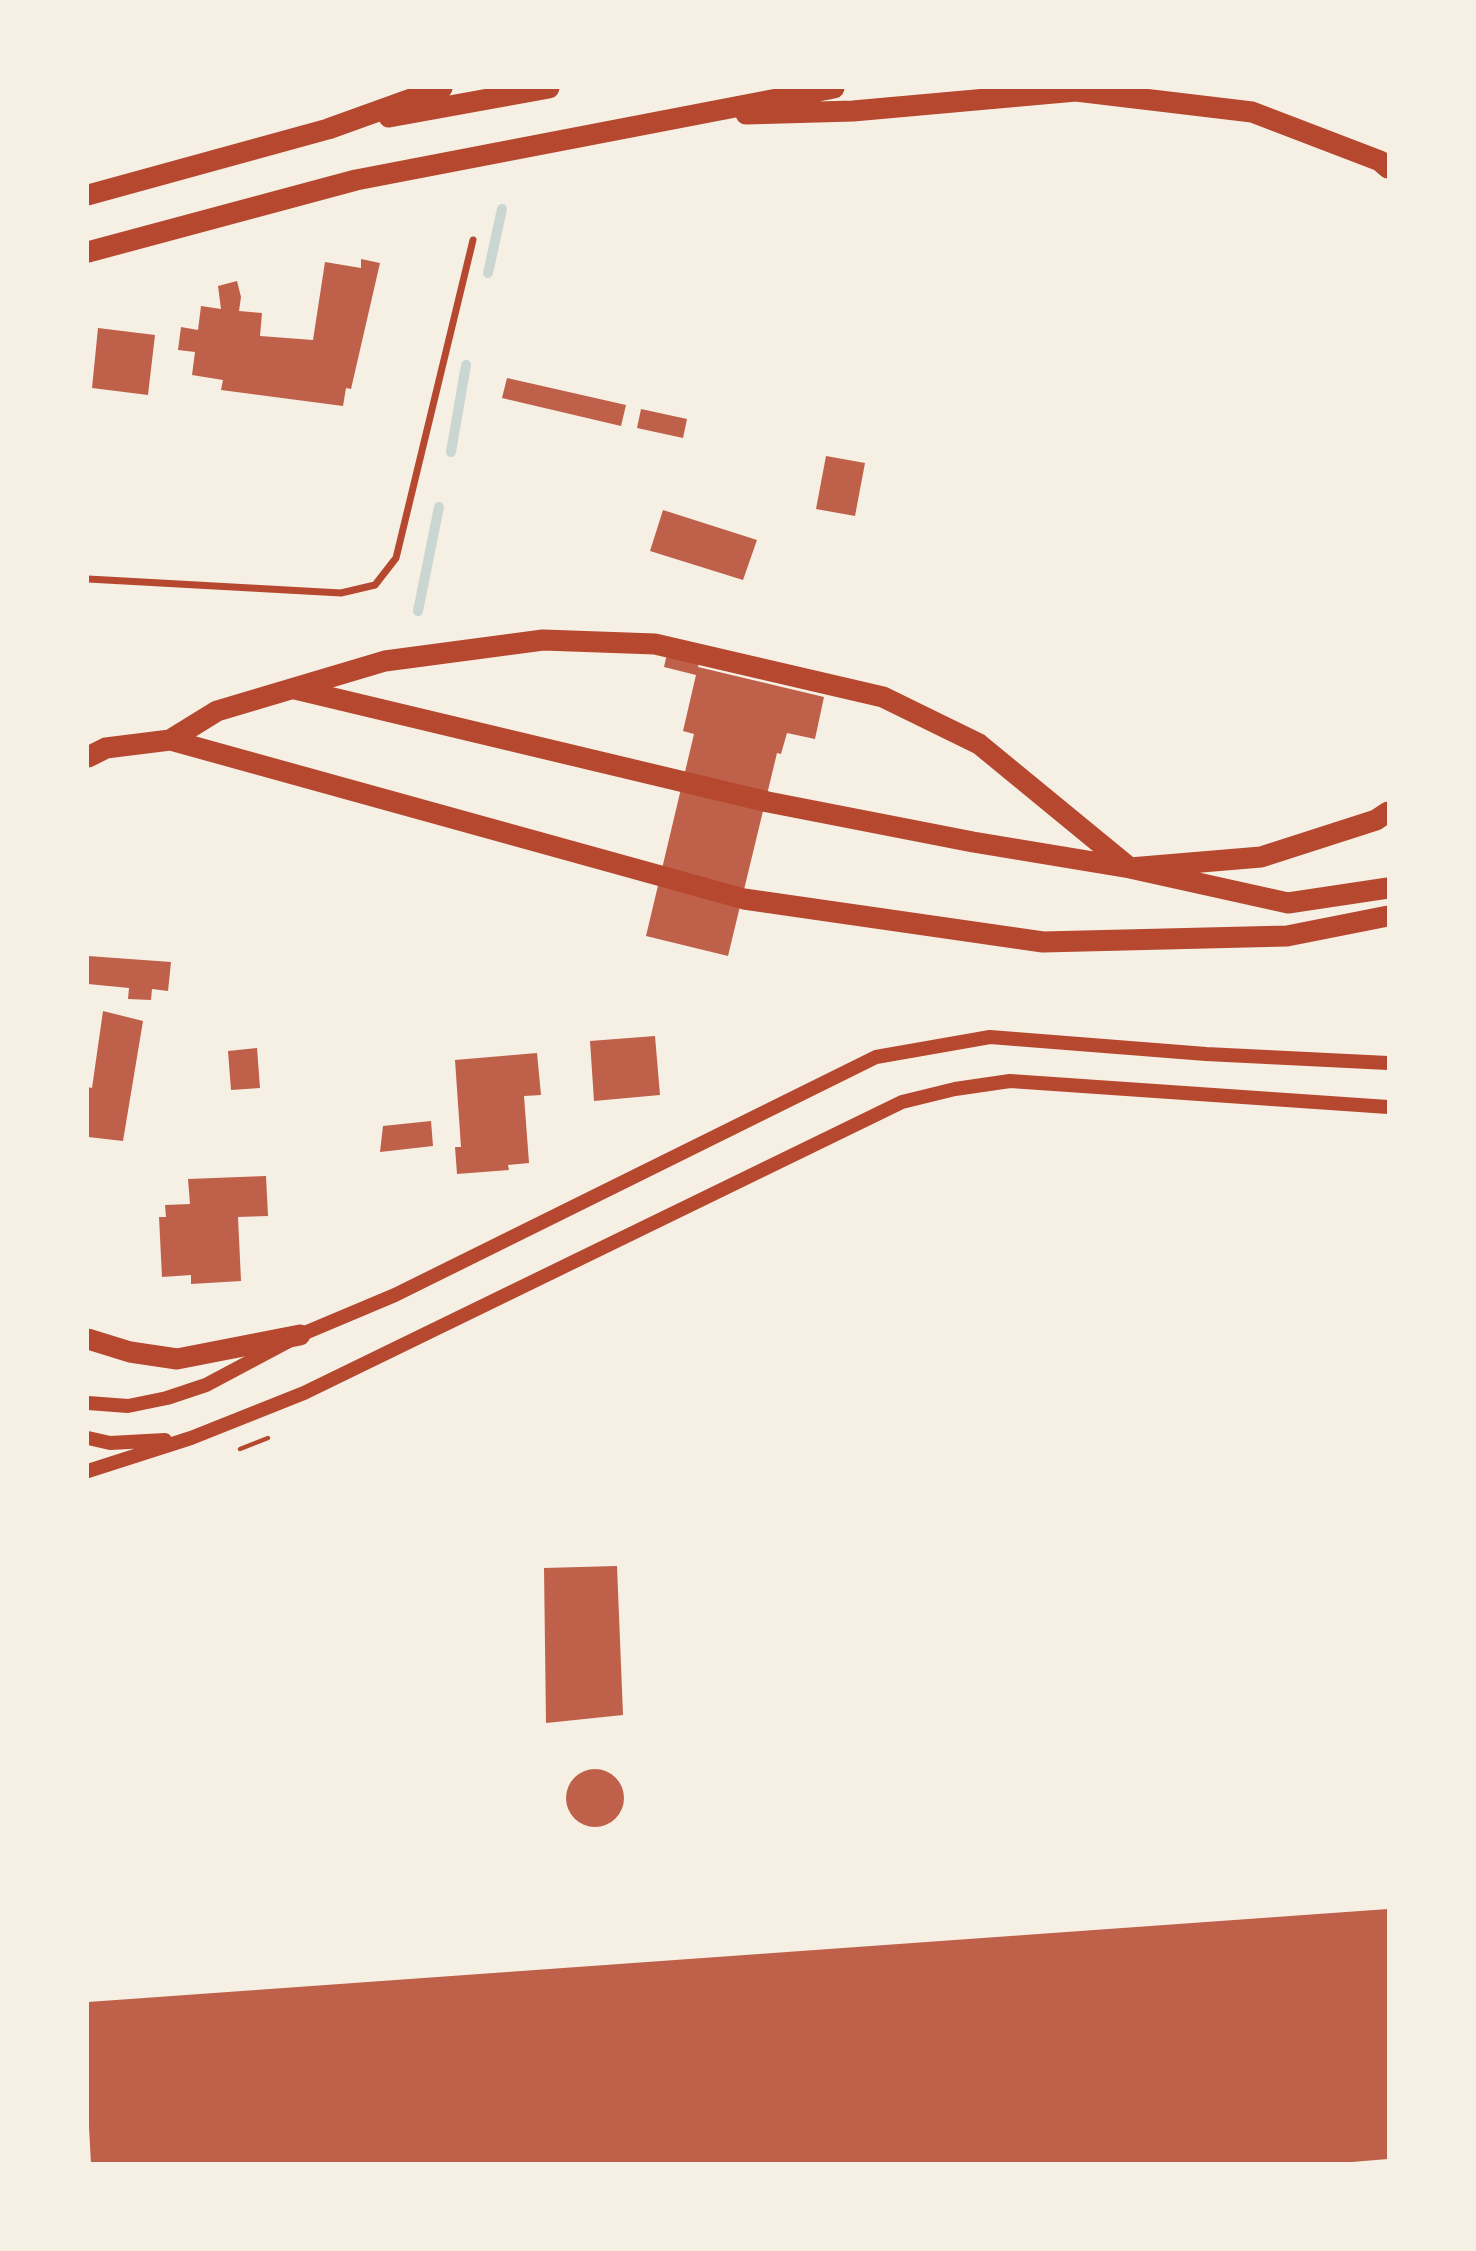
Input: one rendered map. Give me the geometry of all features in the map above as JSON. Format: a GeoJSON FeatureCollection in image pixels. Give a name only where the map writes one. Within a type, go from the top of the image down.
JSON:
{"type":"FeatureCollection","features":[{"type":"Feature","properties":{"kind":"highway"},"geometry":{"type":"LineString","coordinates":[[88,195],[328,129],[442,88]]}},
{"type":"Feature","properties":{"kind":"highway"},"geometry":{"type":"LineString","coordinates":[[328,129],[549,88]]}},
{"type":"Feature","properties":{"kind":"highway"},"geometry":{"type":"LineString","coordinates":[[88,252],[356,180],[834,88]]}},
{"type":"Feature","properties":{"kind":"highway"},"geometry":{"type":"LineString","coordinates":[[688,116],[853,111],[1076,91],[1252,112],[1380,161],[1388,168]]}},
{"type":"Feature","properties":{"kind":"highway"},"geometry":{"type":"LineString","coordinates":[[170,740],[217,711],[385,661],[543,639],[655,644],[883,697],[979,744],[1130,868],[1261,858],[1376,820],[1388,812]]}},
{"type":"Feature","properties":{"kind":"highway"},"geometry":{"type":"LineString","coordinates":[[293,688],[768,802],[973,842],[1130,868],[1288,903],[1388,888]]}},
{"type":"Feature","properties":{"kind":"highway"},"geometry":{"type":"LineString","coordinates":[[88,757],[106,748],[170,740],[744,899],[1043,943],[1287,936],[1388,916]]}},
{"type":"Feature","properties":{"kind":"highway"},"geometry":{"type":"LineString","coordinates":[[1309,932],[1388,894]]}},
{"type":"Feature","properties":{"kind":"highway"},"geometry":{"type":"LineString","coordinates":[[88,1339],[130,1352],[177,1359],[300,1335]]}},
{"type":"Feature","properties":{"kind":"main road"},"geometry":{"type":"LineString","coordinates":[[88,1403],[128,1406],[167,1398],[206,1385],[300,1335],[407,1289],[876,1057],[990,1037],[1206,1054],[1388,1062]]}},
{"type":"Feature","properties":{"kind":"main road"},"geometry":{"type":"LineString","coordinates":[[88,1471],[191,1438],[304,1393],[418,1340],[902,1102],[955,1089],[1010,1081],[1388,1107]]}},
{"type":"Feature","properties":{"kind":"main road"},"geometry":{"type":"LineString","coordinates":[[88,1438],[130,1444],[191,1438]]}},
{"type":"Feature","properties":{"kind":"street"},"geometry":{"type":"LineString","coordinates":[[88,579],[341,593],[375,585],[396,558],[473,240]]}},
{"type":"Feature","properties":{"kind":"building"},"geometry":{"type":"Polygon","coordinates":[[[361,259],[380,263],[351,389],[346,388],[343,406],[221,390],[223,380],[192,375],[195,352],[178,350],[181,327],[198,330],[201,306],[221,309],[218,286],[237,281],[241,297],[239,311],[262,313],[260,336],[313,340],[325,262],[361,268],[361,259]]]}},
{"type":"Feature","properties":{"kind":"building"},"geometry":{"type":"Polygon","coordinates":[[[98,328],[155,335],[148,395],[92,388],[98,328]]]}},
{"type":"Feature","properties":{"kind":"building"},"geometry":{"type":"Polygon","coordinates":[[[507,378],[626,405],[621,426],[502,398],[507,378]]]}},
{"type":"Feature","properties":{"kind":"building"},"geometry":{"type":"Polygon","coordinates":[[[641,409],[687,419],[683,438],[637,428],[641,409]]]}},
{"type":"Feature","properties":{"kind":"building"},"geometry":{"type":"Polygon","coordinates":[[[826,456],[865,463],[855,516],[816,509],[826,456]]]}},
{"type":"Feature","properties":{"kind":"building"},"geometry":{"type":"Polygon","coordinates":[[[663,510],[757,540],[743,580],[650,551],[663,510]]]}},
{"type":"Feature","properties":{"kind":"building"},"geometry":{"type":"Polygon","coordinates":[[[670,641],[702,649],[698,667],[824,697],[815,739],[787,733],[781,754],[777,753],[728,956],[646,936],[694,734],[683,731],[696,675],[664,667],[670,641]]]}},
{"type":"Feature","properties":{"kind":"building"},"geometry":{"type":"Polygon","coordinates":[[[88,956],[171,962],[168,991],[152,989],[151,1000],[128,999],[129,988],[88,984],[88,956]]]}},
{"type":"Feature","properties":{"kind":"building"},"geometry":{"type":"Polygon","coordinates":[[[103,1011],[143,1021],[123,1141],[88,1137],[88,1087],[92,1088],[103,1011]]]}},
{"type":"Feature","properties":{"kind":"building"},"geometry":{"type":"Polygon","coordinates":[[[655,1036],[660,1095],[594,1101],[590,1041],[655,1036]]]}},
{"type":"Feature","properties":{"kind":"building"},"geometry":{"type":"Polygon","coordinates":[[[257,1048],[260,1088],[231,1090],[228,1051],[257,1048]]]}},
{"type":"Feature","properties":{"kind":"building"},"geometry":{"type":"Polygon","coordinates":[[[537,1053],[541,1095],[524,1096],[529,1163],[508,1165],[509,1170],[457,1174],[455,1147],[461,1147],[455,1060],[537,1053]]]}},
{"type":"Feature","properties":{"kind":"building"},"geometry":{"type":"Polygon","coordinates":[[[431,1121],[433,1146],[380,1152],[383,1126],[431,1121]]]}},
{"type":"Feature","properties":{"kind":"building"},"geometry":{"type":"Polygon","coordinates":[[[266,1176],[268,1216],[238,1217],[241,1281],[191,1284],[191,1275],[162,1277],[159,1217],[166,1217],[165,1205],[190,1204],[188,1179],[266,1176]]]}},
{"type":"Feature","properties":{"kind":"building"},"geometry":{"type":"Polygon","coordinates":[[[617,1566],[623,1715],[546,1723],[544,1568],[617,1566]]]}},
{"type":"Feature","properties":{"kind":"building"},"geometry":{"type":"Polygon","coordinates":[[[589,1769],[601,1769],[616,1777],[624,1792],[624,1804],[616,1819],[601,1827],[589,1827],[574,1819],[566,1804],[566,1792],[574,1777],[589,1769]]]}},
{"type":"Feature","properties":{"kind":"building"},"geometry":{"type":"Polygon","coordinates":[[[1388,1909],[1388,2159],[1328,2164],[91,2164],[88,2002],[1388,1909]]]}},
{"type":"Feature","properties":{"kind":"waterway"},"geometry":{"type":"LineString","coordinates":[[488,273],[502,209]]}},
{"type":"Feature","properties":{"kind":"waterway"},"geometry":{"type":"LineString","coordinates":[[451,452],[466,365]]}},
{"type":"Feature","properties":{"kind":"waterway"},"geometry":{"type":"LineString","coordinates":[[418,611],[439,507]]}}]}
